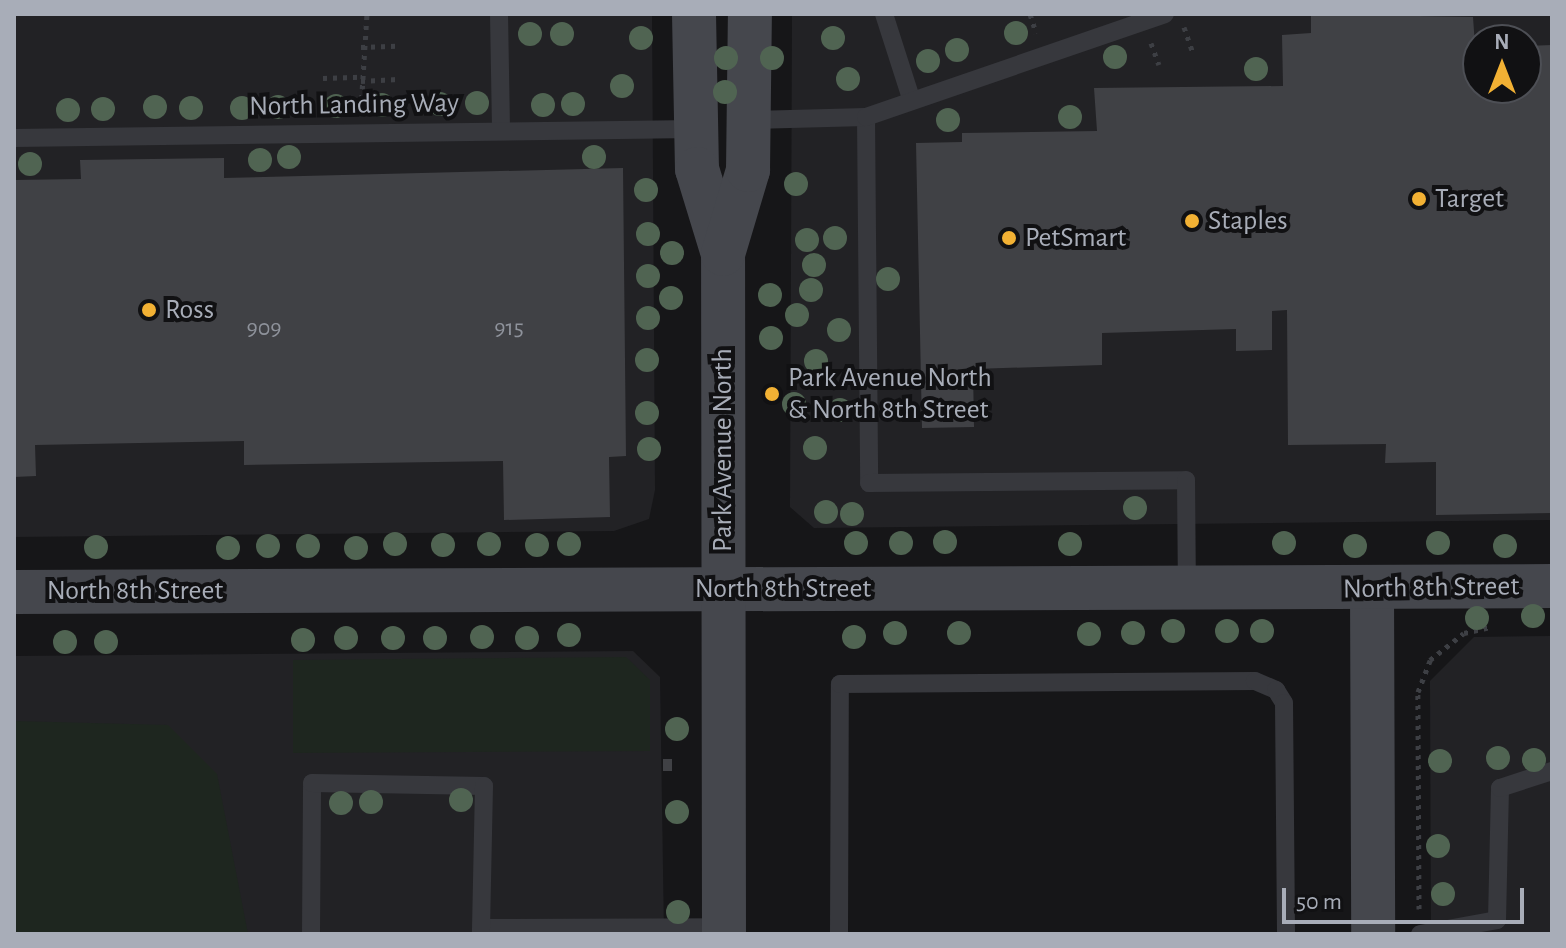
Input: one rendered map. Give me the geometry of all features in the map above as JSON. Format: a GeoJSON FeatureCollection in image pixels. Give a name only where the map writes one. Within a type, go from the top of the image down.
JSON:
{"type":"FeatureCollection","features":[{"type":"Feature","properties":{"kind":"street","name":"Park Avenue North"},"geometry":{"type":"LineString","coordinates":[[694,14],[697,169],[723,254]]}},
{"type":"Feature","properties":{"kind":"street","name":"Park Avenue North"},"geometry":{"type":"LineString","coordinates":[[724,930],[723,254],[748,170],[750,14]]}},
{"type":"Feature","properties":{"kind":"street","name":"North 8th Street"},"geometry":{"type":"LineString","coordinates":[[14,592],[1552,586]]}},
{"type":"Feature","properties":{"kind":"street"},"geometry":{"type":"LineString","coordinates":[[1372,589],[1373,934]]}},
{"type":"Feature","properties":{"kind":"lane"},"geometry":{"type":"LineString","coordinates":[[499,14],[501,131]]}},
{"type":"Feature","properties":{"kind":"lane"},"geometry":{"type":"LineString","coordinates":[[884,14],[912,101]]}},
{"type":"Feature","properties":{"kind":"lane"},"geometry":{"type":"LineString","coordinates":[[750,120],[866,117],[1165,14]]}},
{"type":"Feature","properties":{"kind":"lane"},"geometry":{"type":"LineString","coordinates":[[866,117],[869,483],[1186,480],[1187,589]]}},
{"type":"Feature","properties":{"kind":"lane","name":"North Landing Way"},"geometry":{"type":"LineString","coordinates":[[14,138],[694,129]]}},
{"type":"Feature","properties":{"kind":"lane"},"geometry":{"type":"LineString","coordinates":[[839,934],[840,684],[1255,681],[1276,690],[1284,703],[1286,934]]}},
{"type":"Feature","properties":{"kind":"lane"},"geometry":{"type":"LineString","coordinates":[[1420,929],[1497,920],[1500,788],[1552,771]]}},
{"type":"Feature","properties":{"kind":"lane"},"geometry":{"type":"LineString","coordinates":[[311,934],[312,783],[484,786],[482,931],[724,930]]}},
{"type":"Feature","properties":{"kind":"path"},"geometry":{"type":"LineString","coordinates":[[361,109],[361,47],[367,14]]}},
{"type":"Feature","properties":{"kind":"path"},"geometry":{"type":"LineString","coordinates":[[1030,14],[1037,34]]}},
{"type":"Feature","properties":{"kind":"path"},"geometry":{"type":"LineString","coordinates":[[1179,14],[1193,53]]}},
{"type":"Feature","properties":{"kind":"path"},"geometry":{"type":"LineString","coordinates":[[361,47],[397,46]]}},
{"type":"Feature","properties":{"kind":"path"},"geometry":{"type":"LineString","coordinates":[[323,78],[398,79]]}},
{"type":"Feature","properties":{"kind":"path"},"geometry":{"type":"LineString","coordinates":[[1420,929],[1418,692],[1430,660],[1464,633],[1498,627]]}},
{"type":"Feature","properties":{"kind":"shaded area"},"geometry":{"type":"Polygon","coordinates":[[[14,14],[652,14],[655,490],[649,519],[614,531],[14,537],[14,14]]]}},
{"type":"Feature","properties":{"kind":"shaded area"},"geometry":{"type":"Polygon","coordinates":[[[792,14],[1552,14],[1552,520],[814,528],[790,507],[792,14]]]}},
{"type":"Feature","properties":{"kind":"shaded area"},"geometry":{"type":"Polygon","coordinates":[[[1552,636],[1552,934],[1431,934],[1430,681],[1474,637],[1552,636]]]}},
{"type":"Feature","properties":{"kind":"shaded area"},"geometry":{"type":"Polygon","coordinates":[[[633,651],[660,677],[664,934],[14,934],[14,656],[633,651]]]}},
{"type":"Feature","properties":{"kind":"shaded area"},"geometry":{"type":"Polygon","coordinates":[[[626,657],[650,680],[650,751],[293,753],[293,660],[626,657]]]}},
{"type":"Feature","properties":{"kind":"shaded area"},"geometry":{"type":"Polygon","coordinates":[[[14,721],[168,725],[217,774],[248,934],[14,934],[14,721]]]}},
{"type":"Feature","properties":{"kind":"building"},"geometry":{"type":"Polygon","coordinates":[[[1311,14],[1473,17],[1473,24],[1462,24],[1462,104],[1542,104],[1542,45],[1552,45],[1552,513],[1436,515],[1436,462],[1385,463],[1386,444],[1288,445],[1287,310],[1272,311],[1272,350],[1236,351],[1236,329],[1102,333],[1102,365],[973,369],[974,427],[922,428],[916,143],[962,142],[962,133],[1097,131],[1094,88],[1283,86],[1282,35],[1311,33],[1311,14]]]}},
{"type":"Feature","properties":{"kind":"building"},"geometry":{"type":"Polygon","coordinates":[[[224,158],[224,178],[623,168],[626,456],[609,457],[610,517],[504,520],[503,461],[244,465],[244,441],[35,445],[36,476],[14,477],[14,180],[81,179],[80,160],[224,158]]]}},
{"type":"Feature","properties":{"kind":"building"},"geometry":{"type":"Polygon","coordinates":[[[663,759],[672,759],[672,771],[663,771],[663,759]]]}},
{"type":"Feature","properties":{"kind":"place","name":"Target"},"geometry":{"type":"Point","coordinates":[1419,199]}},
{"type":"Feature","properties":{"kind":"place","name":"Staples"},"geometry":{"type":"Point","coordinates":[1192,221]}},
{"type":"Feature","properties":{"kind":"place","name":"PetSmart"},"geometry":{"type":"Point","coordinates":[1009,238]}},
{"type":"Feature","properties":{"kind":"place","name":"Ross"},"geometry":{"type":"Point","coordinates":[149,310]}},
{"type":"Feature","properties":{"kind":"place","name":"Park Avenue North & North 8th Street"},"geometry":{"type":"Point","coordinates":[772,394]}}]}
